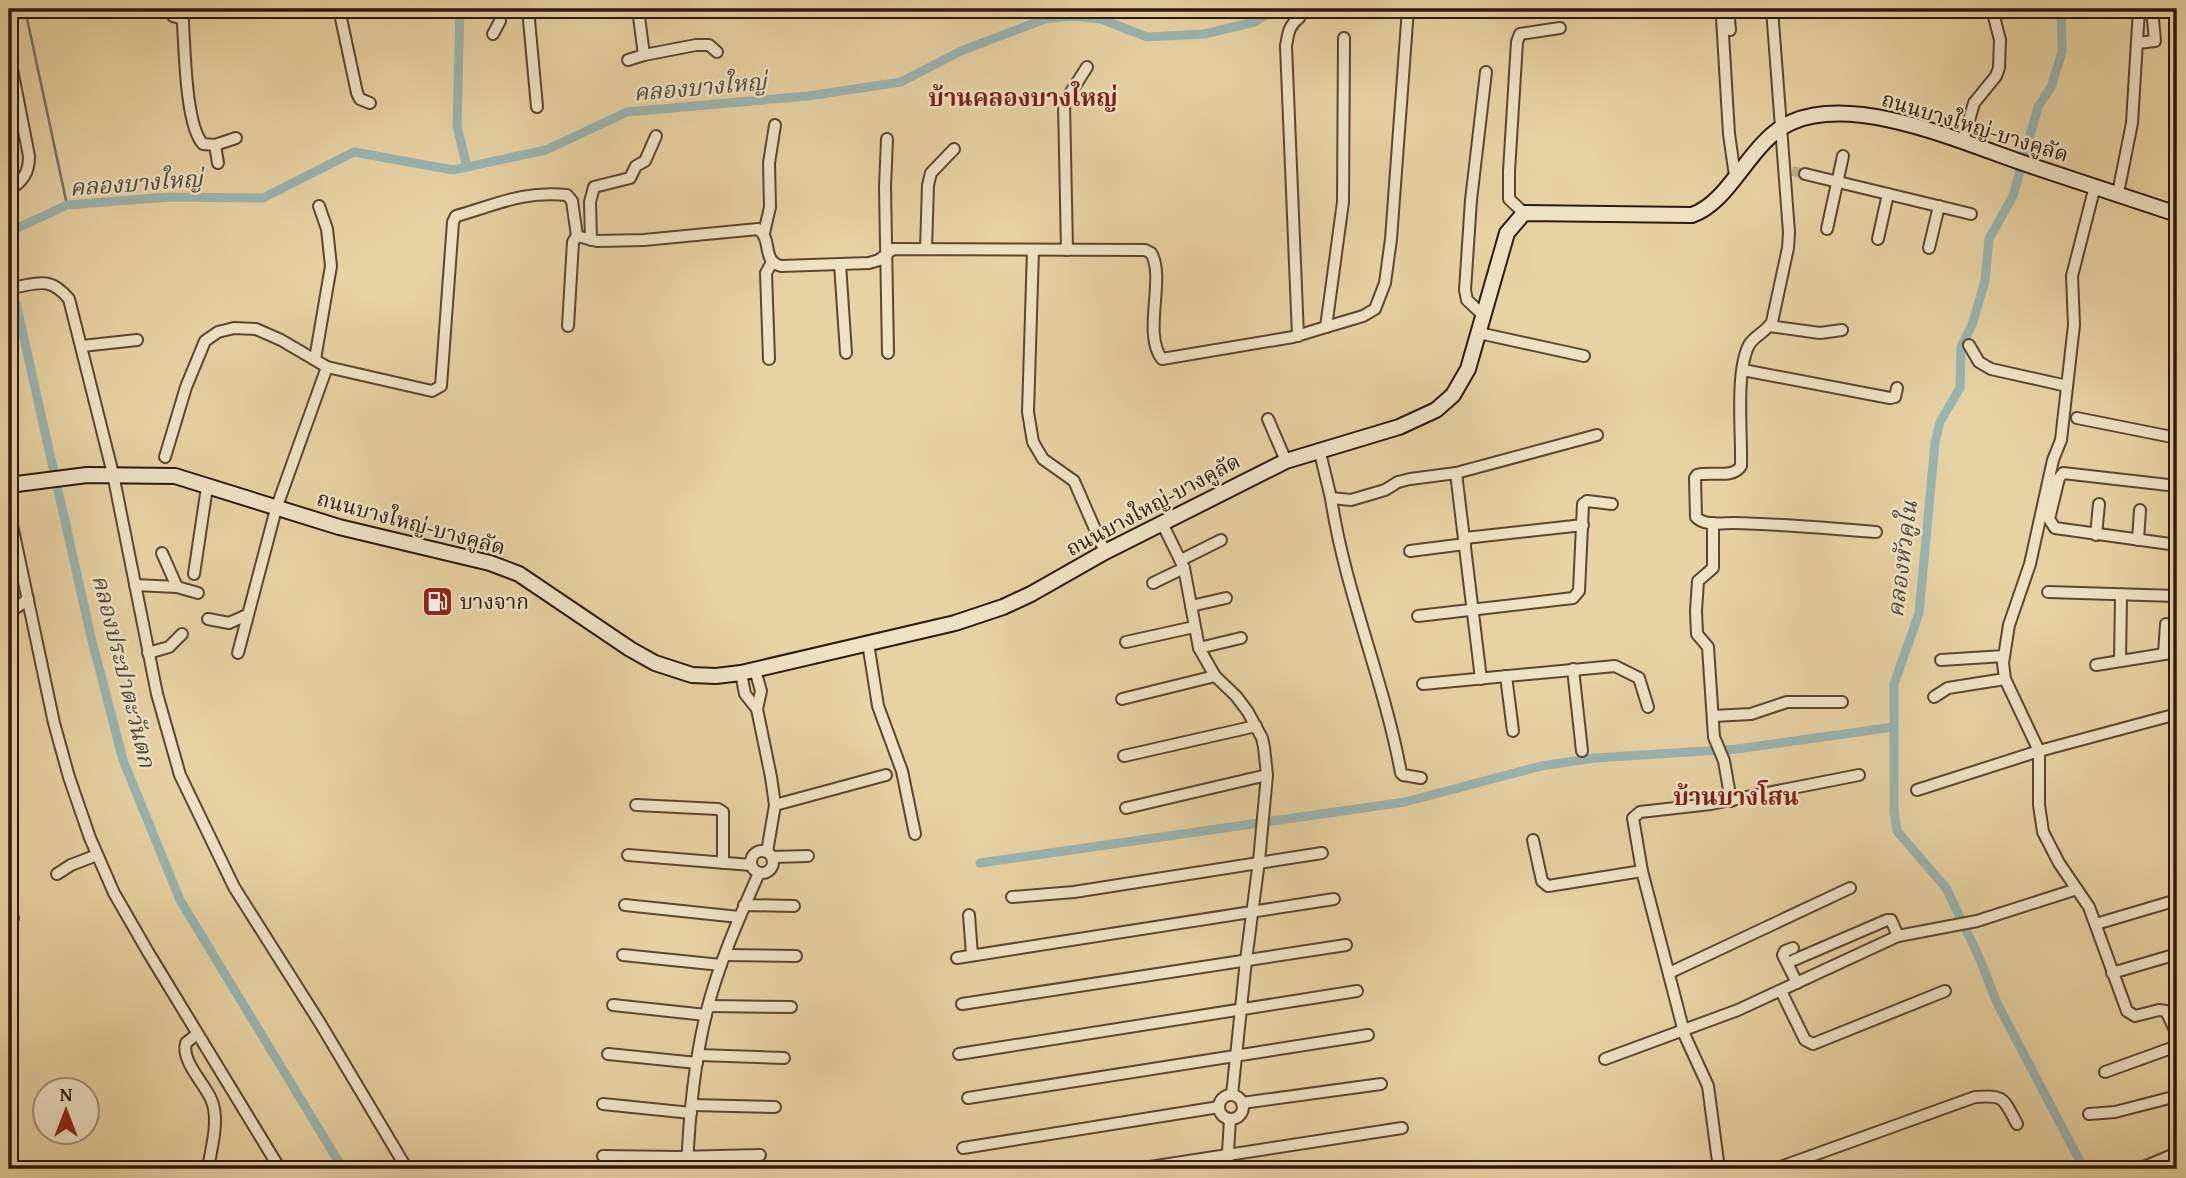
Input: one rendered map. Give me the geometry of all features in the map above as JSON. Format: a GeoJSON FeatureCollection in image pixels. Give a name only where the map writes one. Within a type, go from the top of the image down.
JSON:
{"type":"FeatureCollection","features":[{"type":"Feature","properties":{"kind":"street"},"geometry":{"type":"LineString","coordinates":[[170,9],[173,16],[182,14],[186,81],[198,140],[203,144],[215,145],[236,138]]}},
{"type":"Feature","properties":{"kind":"street"},"geometry":{"type":"LineString","coordinates":[[339,9],[357,93],[360,99],[370,103]]}},
{"type":"Feature","properties":{"kind":"street"},"geometry":{"type":"LineString","coordinates":[[493,34],[500,20],[499,9]]}},
{"type":"Feature","properties":{"kind":"street"},"geometry":{"type":"LineString","coordinates":[[528,9],[537,107]]}},
{"type":"Feature","properties":{"kind":"street"},"geometry":{"type":"LineString","coordinates":[[638,9],[644,55]]}},
{"type":"Feature","properties":{"kind":"street"},"geometry":{"type":"LineString","coordinates":[[772,262],[781,266],[869,263],[879,260],[893,249],[1145,250],[1151,253],[1156,263],[1154,310],[1157,351],[1161,359],[1298,336],[1363,316],[1375,309],[1385,283],[1391,239],[1408,9]]}},
{"type":"Feature","properties":{"kind":"street"},"geometry":{"type":"LineString","coordinates":[[1772,9],[1781,128],[1788,170],[1788,248],[1769,326],[1752,340],[1743,370],[1741,466],[1731,474],[1697,475],[1696,517],[1701,522],[1776,524],[1876,532]]}},
{"type":"Feature","properties":{"kind":"street"},"geometry":{"type":"LineString","coordinates":[[1963,141],[1974,103],[1996,76],[1999,68],[2000,40],[1992,9]]}},
{"type":"Feature","properties":{"kind":"street"},"geometry":{"type":"LineString","coordinates":[[2118,193],[2132,122],[2138,9]]}},
{"type":"Feature","properties":{"kind":"street"},"geometry":{"type":"LineString","coordinates":[[2138,43],[2155,41],[2151,9]]}},
{"type":"Feature","properties":{"kind":"street"},"geometry":{"type":"LineString","coordinates":[[1725,14],[1729,134],[1735,176]]}},
{"type":"Feature","properties":{"kind":"street"},"geometry":{"type":"LineString","coordinates":[[1298,336],[1286,46],[1288,32],[1293,22],[1299,18]]}},
{"type":"Feature","properties":{"kind":"street"},"geometry":{"type":"LineString","coordinates":[[1524,214],[1509,199],[1508,171],[1517,42],[1520,34],[1528,31],[1560,28]]}},
{"type":"Feature","properties":{"kind":"street"},"geometry":{"type":"LineString","coordinates":[[1326,327],[1343,202],[1344,38]]}},
{"type":"Feature","properties":{"kind":"street"},"geometry":{"type":"LineString","coordinates":[[628,60],[696,46],[709,45],[717,52]]}},
{"type":"Feature","properties":{"kind":"street"},"geometry":{"type":"LineString","coordinates":[[9,54],[29,167],[20,183],[9,190]]}},
{"type":"Feature","properties":{"kind":"street"},"geometry":{"type":"LineString","coordinates":[[1067,250],[1064,103],[1087,67]]}},
{"type":"Feature","properties":{"kind":"street"},"geometry":{"type":"LineString","coordinates":[[1483,316],[1467,300],[1465,290],[1471,200],[1486,72]]}},
{"type":"Feature","properties":{"kind":"street","name":"ถนนบางใหญ่-บางคูลัด"},"geometry":{"type":"LineString","coordinates":[[9,485],[113,474],[162,465],[176,476],[276,509],[338,527],[490,563],[519,574],[655,663],[692,675],[716,676],[748,672],[955,623],[1003,607],[1161,523],[1286,461],[1399,427],[1436,410],[1458,389],[1468,369],[1507,233],[1524,214],[1692,215],[1709,206],[1769,135],[1794,121],[1824,114],[1859,114],[1934,132],[2177,214]]}},
{"type":"Feature","properties":{"kind":"street"},"geometry":{"type":"LineString","coordinates":[[769,359],[766,272],[772,262],[764,233],[770,207],[769,163],[775,125]]}},
{"type":"Feature","properties":{"kind":"street"},"geometry":{"type":"LineString","coordinates":[[591,240],[590,202],[594,187],[630,178],[636,166],[645,161],[656,136]]}},
{"type":"Feature","properties":{"kind":"street"},"geometry":{"type":"LineString","coordinates":[[887,139],[885,210],[888,353]]}},
{"type":"Feature","properties":{"kind":"street"},"geometry":{"type":"LineString","coordinates":[[215,145],[218,163]]}},
{"type":"Feature","properties":{"kind":"street"},"geometry":{"type":"LineString","coordinates":[[926,249],[928,185],[932,173],[954,149]]}},
{"type":"Feature","properties":{"kind":"street"},"geometry":{"type":"LineString","coordinates":[[1827,229],[1843,156]]}},
{"type":"Feature","properties":{"kind":"street"},"geometry":{"type":"LineString","coordinates":[[1805,174],[1971,214]]}},
{"type":"Feature","properties":{"kind":"street"},"geometry":{"type":"LineString","coordinates":[[2095,186],[2072,276],[2075,314],[2061,440],[2053,460],[2030,564],[2009,625],[2004,656],[2005,679],[2039,751],[2040,820],[2047,842],[2096,924],[2112,973],[2130,1014],[2135,1016],[2166,1010],[2175,1021],[2177,1034]]}},
{"type":"Feature","properties":{"kind":"street"},"geometry":{"type":"LineString","coordinates":[[162,465],[196,358],[208,337],[234,328],[257,329],[327,368],[432,391],[441,386],[453,222],[456,216],[512,198],[542,194],[568,195],[572,201],[577,236],[573,242],[568,326]]}},
{"type":"Feature","properties":{"kind":"street"},"geometry":{"type":"LineString","coordinates":[[1878,239],[1888,194]]}},
{"type":"Feature","properties":{"kind":"street"},"geometry":{"type":"LineString","coordinates":[[315,359],[331,266],[327,229],[319,206]]}},
{"type":"Feature","properties":{"kind":"street"},"geometry":{"type":"LineString","coordinates":[[1929,248],[1939,206]]}},
{"type":"Feature","properties":{"kind":"street"},"geometry":{"type":"LineString","coordinates":[[577,236],[591,240],[644,240],[753,229],[764,233]]}},
{"type":"Feature","properties":{"kind":"street"},"geometry":{"type":"LineString","coordinates":[[1033,250],[1028,412],[1032,442],[1043,459],[1074,481],[1105,552]]}},
{"type":"Feature","properties":{"kind":"street"},"geometry":{"type":"LineString","coordinates":[[840,264],[846,353]]}},
{"type":"Feature","properties":{"kind":"street"},"geometry":{"type":"LineString","coordinates":[[9,288],[32,282],[46,283],[59,287],[69,299],[113,474],[148,653],[180,775],[234,887],[320,1023],[407,1169]]}},
{"type":"Feature","properties":{"kind":"street"},"geometry":{"type":"LineString","coordinates":[[1769,326],[1820,332],[1842,330]]}},
{"type":"Feature","properties":{"kind":"street"},"geometry":{"type":"LineString","coordinates":[[1479,333],[1584,356]]}},
{"type":"Feature","properties":{"kind":"street"},"geometry":{"type":"LineString","coordinates":[[82,346],[137,340]]}},
{"type":"Feature","properties":{"kind":"street"},"geometry":{"type":"LineString","coordinates":[[1969,345],[1979,362],[1991,369],[2067,386]]}},
{"type":"Feature","properties":{"kind":"street"},"geometry":{"type":"LineString","coordinates":[[238,653],[276,509],[327,368]]}},
{"type":"Feature","properties":{"kind":"street"},"geometry":{"type":"LineString","coordinates":[[1743,370],[1890,398],[1895,397],[1897,388]]}},
{"type":"Feature","properties":{"kind":"street"},"geometry":{"type":"LineString","coordinates":[[1268,418],[1286,461]]}},
{"type":"Feature","properties":{"kind":"street"},"geometry":{"type":"LineString","coordinates":[[2077,418],[2177,438]]}},
{"type":"Feature","properties":{"kind":"street"},"geometry":{"type":"LineString","coordinates":[[1331,498],[1346,501],[1359,498],[1385,490],[1398,482],[1456,473],[1597,435]]}},
{"type":"Feature","properties":{"kind":"street"},"geometry":{"type":"LineString","coordinates":[[1319,449],[1337,536],[1401,773],[1421,778]]}},
{"type":"Feature","properties":{"kind":"street"},"geometry":{"type":"LineString","coordinates":[[1456,473],[1481,679]]}},
{"type":"Feature","properties":{"kind":"street"},"geometry":{"type":"LineString","coordinates":[[2177,486],[2063,473],[2059,478],[2049,519],[2055,528],[2177,545]]}},
{"type":"Feature","properties":{"kind":"street"},"geometry":{"type":"LineString","coordinates":[[194,574],[207,487]]}},
{"type":"Feature","properties":{"kind":"street"},"geometry":{"type":"LineString","coordinates":[[1418,616],[1577,596],[1585,502],[1612,505]]}},
{"type":"Feature","properties":{"kind":"street"},"geometry":{"type":"LineString","coordinates":[[2096,535],[2099,504]]}},
{"type":"Feature","properties":{"kind":"street"},"geometry":{"type":"LineString","coordinates":[[2138,540],[2140,510]]}},
{"type":"Feature","properties":{"kind":"street"},"geometry":{"type":"LineString","coordinates":[[9,511],[69,777],[97,855],[121,905],[280,1169]]}},
{"type":"Feature","properties":{"kind":"street"},"geometry":{"type":"LineString","coordinates":[[1161,523],[1182,564],[1199,648],[1215,676],[1236,696],[1256,726],[1264,747],[1267,775],[1262,830],[1232,1095]]}},
{"type":"Feature","properties":{"kind":"street"},"geometry":{"type":"LineString","coordinates":[[1713,523],[1713,568],[1698,580],[1697,634],[1708,648],[1716,745],[1724,761],[1731,801]]}},
{"type":"Feature","properties":{"kind":"street"},"geometry":{"type":"LineString","coordinates":[[1410,551],[1583,524]]}},
{"type":"Feature","properties":{"kind":"street"},"geometry":{"type":"LineString","coordinates":[[1153,583],[1221,540]]}},
{"type":"Feature","properties":{"kind":"street"},"geometry":{"type":"LineString","coordinates":[[162,552],[177,587]]}},
{"type":"Feature","properties":{"kind":"street"},"geometry":{"type":"LineString","coordinates":[[135,585],[177,587],[198,593]]}},
{"type":"Feature","properties":{"kind":"street"},"geometry":{"type":"LineString","coordinates":[[2048,592],[2177,596]]}},
{"type":"Feature","properties":{"kind":"street"},"geometry":{"type":"LineString","coordinates":[[2120,661],[2121,596]]}},
{"type":"Feature","properties":{"kind":"street"},"geometry":{"type":"LineString","coordinates":[[1191,606],[1226,598]]}},
{"type":"Feature","properties":{"kind":"street"},"geometry":{"type":"LineString","coordinates":[[9,612],[28,600]]}},
{"type":"Feature","properties":{"kind":"street"},"geometry":{"type":"LineString","coordinates":[[208,619],[229,623],[247,615]]}},
{"type":"Feature","properties":{"kind":"street"},"geometry":{"type":"LineString","coordinates":[[2164,654],[2166,624]]}},
{"type":"Feature","properties":{"kind":"street"},"geometry":{"type":"LineString","coordinates":[[1126,642],[1194,627]]}},
{"type":"Feature","properties":{"kind":"street"},"geometry":{"type":"LineString","coordinates":[[148,653],[169,647],[182,634]]}},
{"type":"Feature","properties":{"kind":"street"},"geometry":{"type":"LineString","coordinates":[[1199,648],[1241,638]]}},
{"type":"Feature","properties":{"kind":"street"},"geometry":{"type":"LineString","coordinates":[[868,643],[878,706],[898,759],[915,834]]}},
{"type":"Feature","properties":{"kind":"street"},"geometry":{"type":"LineString","coordinates":[[2096,665],[2177,652]]}},
{"type":"Feature","properties":{"kind":"street"},"geometry":{"type":"LineString","coordinates":[[1941,660],[2004,656]]}},
{"type":"Feature","properties":{"kind":"street"},"geometry":{"type":"LineString","coordinates":[[1423,684],[1619,667],[1640,678],[1648,708]]}},
{"type":"Feature","properties":{"kind":"street"},"geometry":{"type":"LineString","coordinates":[[1573,669],[1582,751]]}},
{"type":"Feature","properties":{"kind":"street"},"geometry":{"type":"LineString","coordinates":[[628,855],[771,869],[769,854],[775,805],[757,709],[761,691],[748,672]]}},
{"type":"Feature","properties":{"kind":"street"},"geometry":{"type":"LineString","coordinates":[[1122,699],[1215,676]]}},
{"type":"Feature","properties":{"kind":"street"},"geometry":{"type":"LineString","coordinates":[[1506,676],[1513,731]]}},
{"type":"Feature","properties":{"kind":"street"},"geometry":{"type":"LineString","coordinates":[[1934,697],[1948,688],[2005,679]]}},
{"type":"Feature","properties":{"kind":"street"},"geometry":{"type":"LineString","coordinates":[[1713,716],[1751,714],[1787,702],[1842,702]]}},
{"type":"Feature","properties":{"kind":"street"},"geometry":{"type":"LineString","coordinates":[[1917,790],[2039,751],[2177,714]]}},
{"type":"Feature","properties":{"kind":"street"},"geometry":{"type":"LineString","coordinates":[[1124,756],[1256,726]]}},
{"type":"Feature","properties":{"kind":"street"},"geometry":{"type":"LineString","coordinates":[[775,805],[886,775]]}},
{"type":"Feature","properties":{"kind":"street"},"geometry":{"type":"LineString","coordinates":[[1126,808],[1267,775]]}},
{"type":"Feature","properties":{"kind":"street"},"geometry":{"type":"LineString","coordinates":[[1719,1169],[1708,1086],[1688,1043],[1642,871],[1633,818],[1637,813],[1731,801],[1859,775]]}},
{"type":"Feature","properties":{"kind":"street"},"geometry":{"type":"LineString","coordinates":[[636,805],[719,809],[723,812],[723,863]]}},
{"type":"Feature","properties":{"kind":"street"},"geometry":{"type":"LineString","coordinates":[[1533,840],[1542,881],[1548,886],[1642,871]]}},
{"type":"Feature","properties":{"kind":"street"},"geometry":{"type":"LineString","coordinates":[[687,1169],[691,1109],[707,1010],[755,869],[751,859],[756,852],[808,856]]}},
{"type":"Feature","properties":{"kind":"street"},"geometry":{"type":"LineString","coordinates":[[1012,897],[1073,892],[1322,853]]}},
{"type":"Feature","properties":{"kind":"street"},"geometry":{"type":"LineString","coordinates":[[57,874],[71,865],[97,855]]}},
{"type":"Feature","properties":{"kind":"street"},"geometry":{"type":"LineString","coordinates":[[1669,973],[1850,888]]}},
{"type":"Feature","properties":{"kind":"street"},"geometry":{"type":"LineString","coordinates":[[1605,1059],[1738,1010],[1899,936],[1978,921],[2077,889]]}},
{"type":"Feature","properties":{"kind":"street"},"geometry":{"type":"LineString","coordinates":[[957,958],[1334,899]]}},
{"type":"Feature","properties":{"kind":"street"},"geometry":{"type":"LineString","coordinates":[[2096,924],[2177,900]]}},
{"type":"Feature","properties":{"kind":"street"},"geometry":{"type":"LineString","coordinates":[[625,905],[739,917]]}},
{"type":"Feature","properties":{"kind":"street"},"geometry":{"type":"LineString","coordinates":[[744,905],[794,906]]}},
{"type":"Feature","properties":{"kind":"street"},"geometry":{"type":"LineString","coordinates":[[969,915],[972,956]]}},
{"type":"Feature","properties":{"kind":"street"},"geometry":{"type":"LineString","coordinates":[[1794,960],[1886,920],[1891,920],[1899,936]]}},
{"type":"Feature","properties":{"kind":"street"},"geometry":{"type":"LineString","coordinates":[[962,1004],[1346,945]]}},
{"type":"Feature","properties":{"kind":"street"},"geometry":{"type":"LineString","coordinates":[[1793,948],[1783,955],[1797,984]]}},
{"type":"Feature","properties":{"kind":"street"},"geometry":{"type":"LineString","coordinates":[[2112,973],[2177,954]]}},
{"type":"Feature","properties":{"kind":"street"},"geometry":{"type":"LineString","coordinates":[[622,955],[723,960],[796,956]]}},
{"type":"Feature","properties":{"kind":"street"},"geometry":{"type":"LineString","coordinates":[[959,1054],[1357,991]]}},
{"type":"Feature","properties":{"kind":"street"},"geometry":{"type":"LineString","coordinates":[[1781,991],[1805,1040],[1813,1044],[1945,991]]}},
{"type":"Feature","properties":{"kind":"street"},"geometry":{"type":"LineString","coordinates":[[613,1005],[707,1010],[791,1007]]}},
{"type":"Feature","properties":{"kind":"street"},"geometry":{"type":"LineString","coordinates":[[197,1034],[186,1042],[184,1052],[213,1104],[214,1122],[208,1169]]}},
{"type":"Feature","properties":{"kind":"street"},"geometry":{"type":"LineString","coordinates":[[968,1098],[1368,1035]]}},
{"type":"Feature","properties":{"kind":"street"},"geometry":{"type":"LineString","coordinates":[[2105,1072],[2177,1046]]}},
{"type":"Feature","properties":{"kind":"street"},"geometry":{"type":"LineString","coordinates":[[608,1054],[698,1059],[784,1058]]}},
{"type":"Feature","properties":{"kind":"street"},"geometry":{"type":"LineString","coordinates":[[1242,1103],[1381,1084]]}},
{"type":"Feature","properties":{"kind":"street"},"geometry":{"type":"LineString","coordinates":[[1232,1095],[1242,1103],[1242,1112],[1235,1118],[1222,1114],[1219,1107],[1223,1097],[1232,1095]]}},
{"type":"Feature","properties":{"kind":"street"},"geometry":{"type":"LineString","coordinates":[[1775,1169],[1975,1097],[1993,1096],[2002,1099],[2017,1124]]}},
{"type":"Feature","properties":{"kind":"street"},"geometry":{"type":"LineString","coordinates":[[2088,1114],[2123,1110],[2177,1097]]}},
{"type":"Feature","properties":{"kind":"street"},"geometry":{"type":"LineString","coordinates":[[603,1104],[691,1109],[775,1107]]}},
{"type":"Feature","properties":{"kind":"street"},"geometry":{"type":"LineString","coordinates":[[963,1148],[1219,1107]]}},
{"type":"Feature","properties":{"kind":"street"},"geometry":{"type":"LineString","coordinates":[[1227,1169],[1230,1118]]}},
{"type":"Feature","properties":{"kind":"street"},"geometry":{"type":"LineString","coordinates":[[1138,1169],[1402,1128]]}},
{"type":"Feature","properties":{"kind":"street"},"geometry":{"type":"LineString","coordinates":[[2140,1169],[2177,1153]]}},
{"type":"Feature","properties":{"kind":"street"},"geometry":{"type":"LineString","coordinates":[[604,1156],[760,1155]]}},
{"type":"Feature","properties":{"kind":"waterway"},"geometry":{"type":"LineString","coordinates":[[25,9],[67,205]]}},
{"type":"Feature","properties":{"kind":"waterway"},"geometry":{"type":"LineString","coordinates":[[460,9],[457,126],[467,167]]}},
{"type":"Feature","properties":{"kind":"waterway","name":"คลองบางใหญ่"},"geometry":{"type":"LineString","coordinates":[[9,232],[67,205],[169,197],[263,198],[354,152],[453,170],[546,150],[627,112],[808,96],[901,82],[961,51],[1045,19],[1071,16],[1101,19],[1147,37],[1204,34],[1255,22],[1275,9]]}},
{"type":"Feature","properties":{"kind":"waterway","name":"คลองหัวคูใน"},"geometry":{"type":"LineString","coordinates":[[2061,9],[2062,52],[2051,87],[2038,107],[2013,196],[1989,239],[1985,281],[1972,325],[1961,347],[1960,388],[1940,422],[1935,443],[1919,613],[1894,684],[1894,811],[1897,831],[1946,888],[1979,957],[1997,1003],[2084,1169]]}},
{"type":"Feature","properties":{"kind":"waterway","name":"คลองประปาตะวันตก"},"geometry":{"type":"LineString","coordinates":[[16,303],[91,637],[123,760],[180,900],[343,1169]]}},
{"type":"Feature","properties":{"kind":"waterway"},"geometry":{"type":"LineString","coordinates":[[980,863],[1405,802],[1541,766],[1595,758],[1737,749],[1894,727]]}},
{"type":"Feature","properties":{"kind":"tunnel"},"geometry":{"type":"LineString","coordinates":[[1792,171],[1805,174]]}},
{"type":"Feature","properties":{"kind":"place","name":"บางจาก"},"geometry":{"type":"Point","coordinates":[437,602]}},
{"type":"Feature","properties":{"kind":"district","name":"บ้านคลองบางใหญ่"},"geometry":{"type":"Point","coordinates":[1023,98]}},
{"type":"Feature","properties":{"kind":"district","name":"บ้านบางโสน"},"geometry":{"type":"Point","coordinates":[1736,797]}}]}
